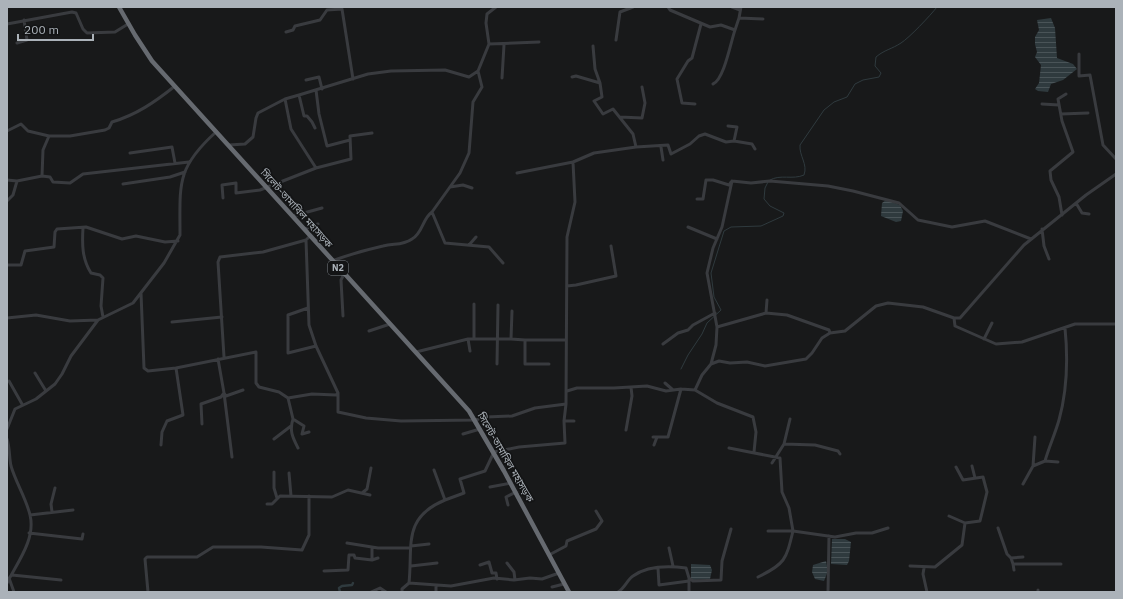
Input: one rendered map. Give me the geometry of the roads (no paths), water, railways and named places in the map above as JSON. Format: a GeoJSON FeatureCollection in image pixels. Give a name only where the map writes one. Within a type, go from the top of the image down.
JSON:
{"type":"FeatureCollection","features":[{"type":"Feature","properties":{"kind":"highway","name":"সিলেট-তামাবিল মহাসড়ক"},"geometry":{"type":"LineString","coordinates":[[119,7],[145,52],[304,229],[308,238],[332,260],[469,411],[494,452],[548,553]]}},
{"type":"Feature","properties":{"kind":"highway","name":"N2"},"geometry":{"type":"LineString","coordinates":[[548,553],[568,592]]}},
{"type":"Feature","properties":{"kind":"street"},"geometry":{"type":"LineString","coordinates":[[332,260],[385,245],[403,244],[414,238],[420,231],[427,216],[432,212],[460,173],[469,154],[473,102],[482,87],[478,71],[489,44],[486,23],[487,14],[496,7]]}},
{"type":"Feature","properties":{"kind":"street"},"geometry":{"type":"LineString","coordinates":[[616,40],[620,12],[633,7]]}},
{"type":"Feature","properties":{"kind":"street"},"geometry":{"type":"LineString","coordinates":[[668,7],[670,10],[701,24],[710,27],[721,25],[735,30]]}},
{"type":"Feature","properties":{"kind":"street"},"geometry":{"type":"LineString","coordinates":[[713,84],[716,83],[721,75],[738,18],[740,9],[732,7]]}},
{"type":"Feature","properties":{"kind":"street"},"geometry":{"type":"LineString","coordinates":[[286,32],[294,30],[294,26],[320,20],[329,8],[342,9],[353,79]]}},
{"type":"Feature","properties":{"kind":"street"},"geometry":{"type":"LineString","coordinates":[[7,24],[72,12],[76,14],[83,29],[87,33],[100,34],[115,32],[128,24]]}},
{"type":"Feature","properties":{"kind":"street"},"geometry":{"type":"LineString","coordinates":[[738,18],[764,19]]}},
{"type":"Feature","properties":{"kind":"street"},"geometry":{"type":"LineString","coordinates":[[17,43],[27,40],[24,20]]}},
{"type":"Feature","properties":{"kind":"street"},"geometry":{"type":"LineString","coordinates":[[695,104],[682,103],[677,79],[688,60],[692,58],[701,24]]}},
{"type":"Feature","properties":{"kind":"street"},"geometry":{"type":"LineString","coordinates":[[489,44],[504,45],[539,42]]}},
{"type":"Feature","properties":{"kind":"street"},"geometry":{"type":"LineString","coordinates":[[502,78],[504,45]]}},
{"type":"Feature","properties":{"kind":"street"},"geometry":{"type":"LineString","coordinates":[[593,46],[595,69],[600,83],[602,97],[594,101],[603,114],[613,109],[633,134],[636,147]]}},
{"type":"Feature","properties":{"kind":"street"},"geometry":{"type":"LineString","coordinates":[[1079,54],[1079,76],[1090,75],[1103,145],[1116,159]]}},
{"type":"Feature","properties":{"kind":"street"},"geometry":{"type":"LineString","coordinates":[[229,145],[245,144],[253,137],[258,113],[285,99],[299,94],[368,74],[403,70],[445,70],[468,77],[478,71]]}},
{"type":"Feature","properties":{"kind":"street"},"geometry":{"type":"LineString","coordinates":[[572,77],[576,76],[600,83]]}},
{"type":"Feature","properties":{"kind":"street"},"geometry":{"type":"LineString","coordinates":[[306,80],[319,77],[322,88]]}},
{"type":"Feature","properties":{"kind":"street"},"geometry":{"type":"LineString","coordinates":[[7,131],[21,124],[28,131],[49,136],[76,136],[105,130],[109,128],[112,122],[126,118],[148,107],[176,86]]}},
{"type":"Feature","properties":{"kind":"street"},"geometry":{"type":"LineString","coordinates":[[620,117],[642,118],[645,103],[642,88]]}},
{"type":"Feature","properties":{"kind":"street"},"geometry":{"type":"LineString","coordinates":[[316,90],[319,114],[327,146],[350,140]]}},
{"type":"Feature","properties":{"kind":"street"},"geometry":{"type":"LineString","coordinates":[[299,94],[304,116],[307,116],[315,128]]}},
{"type":"Feature","properties":{"kind":"street"},"geometry":{"type":"LineString","coordinates":[[1062,215],[1059,197],[1051,180],[1050,171],[1073,152],[1058,99],[1066,94]]}},
{"type":"Feature","properties":{"kind":"street"},"geometry":{"type":"LineString","coordinates":[[285,99],[291,129],[316,168]]}},
{"type":"Feature","properties":{"kind":"street"},"geometry":{"type":"LineString","coordinates":[[1042,104],[1059,105]]}},
{"type":"Feature","properties":{"kind":"street"},"geometry":{"type":"LineString","coordinates":[[1061,114],[1088,113]]}},
{"type":"Feature","properties":{"kind":"street"},"geometry":{"type":"LineString","coordinates":[[728,126],[737,127],[734,141]]}},
{"type":"Feature","properties":{"kind":"street"},"geometry":{"type":"LineString","coordinates":[[7,429],[15,409],[22,404],[36,399],[55,384],[71,356],[98,320],[103,316],[133,303],[164,263],[180,235],[181,181],[189,162],[202,145],[216,132]]}},
{"type":"Feature","properties":{"kind":"street"},"geometry":{"type":"LineString","coordinates":[[223,198],[222,185],[236,183],[236,193],[260,190],[316,168],[351,159],[350,136],[372,133]]}},
{"type":"Feature","properties":{"kind":"street"},"geometry":{"type":"LineString","coordinates":[[517,173],[573,162],[594,153],[636,147],[661,147],[668,145],[671,154],[690,144],[699,136],[705,134],[726,142],[734,141],[752,144],[755,150]]}},
{"type":"Feature","properties":{"kind":"street"},"geometry":{"type":"LineString","coordinates":[[42,176],[43,150],[49,136]]}},
{"type":"Feature","properties":{"kind":"street"},"geometry":{"type":"LineString","coordinates":[[130,153],[172,147],[176,163]]}},
{"type":"Feature","properties":{"kind":"street"},"geometry":{"type":"LineString","coordinates":[[661,147],[663,160]]}},
{"type":"Feature","properties":{"kind":"street"},"geometry":{"type":"LineString","coordinates":[[7,182],[42,176],[50,177],[53,182],[70,183],[83,174],[189,162]]}},
{"type":"Feature","properties":{"kind":"street"},"geometry":{"type":"LineString","coordinates":[[402,592],[402,589],[409,583],[411,566],[410,547],[414,523],[430,506],[464,493],[460,479],[485,471],[494,452],[519,446],[565,443],[564,421],[567,391],[565,340],[567,237],[575,202],[573,162]]}},
{"type":"Feature","properties":{"kind":"street"},"geometry":{"type":"LineString","coordinates":[[123,184],[185,172]]}},
{"type":"Feature","properties":{"kind":"street"},"geometry":{"type":"LineString","coordinates":[[710,364],[719,361],[730,363],[747,362],[765,366],[806,359],[812,354],[822,338],[830,333],[845,331],[876,306],[888,303],[923,307],[954,318],[960,318],[1031,239],[1042,229],[1052,224],[1076,203],[1116,174]]}},
{"type":"Feature","properties":{"kind":"street"},"geometry":{"type":"LineString","coordinates":[[697,198],[703,199],[706,180],[713,180],[729,185],[732,181],[751,183],[770,181],[828,186],[853,190],[899,203],[918,220],[952,227],[985,221],[1031,239]]}},
{"type":"Feature","properties":{"kind":"street"},"geometry":{"type":"LineString","coordinates":[[7,201],[13,195],[17,181]]}},
{"type":"Feature","properties":{"kind":"street"},"geometry":{"type":"LineString","coordinates":[[696,390],[702,375],[710,364],[716,346],[717,327],[707,273],[722,227],[732,181]]}},
{"type":"Feature","properties":{"kind":"street"},"geometry":{"type":"LineString","coordinates":[[450,188],[463,185],[472,188]]}},
{"type":"Feature","properties":{"kind":"street"},"geometry":{"type":"LineString","coordinates":[[1076,203],[1082,213],[1089,214]]}},
{"type":"Feature","properties":{"kind":"street"},"geometry":{"type":"LineString","coordinates":[[293,217],[322,208]]}},
{"type":"Feature","properties":{"kind":"street"},"geometry":{"type":"LineString","coordinates":[[432,212],[445,243],[489,247],[503,263]]}},
{"type":"Feature","properties":{"kind":"street"},"geometry":{"type":"LineString","coordinates":[[304,229],[318,224]]}},
{"type":"Feature","properties":{"kind":"street"},"geometry":{"type":"LineString","coordinates":[[688,227],[717,239]]}},
{"type":"Feature","properties":{"kind":"street"},"geometry":{"type":"LineString","coordinates":[[7,265],[21,265],[24,253],[27,251],[54,247],[55,230],[83,228],[106,232],[122,239],[136,236],[165,242],[178,240]]}},
{"type":"Feature","properties":{"kind":"street"},"geometry":{"type":"LineString","coordinates":[[83,228],[82,250],[88,268],[91,273],[103,278],[101,306],[103,316]]}},
{"type":"Feature","properties":{"kind":"street"},"geometry":{"type":"LineString","coordinates":[[1042,229],[1044,246],[1049,259]]}},
{"type":"Feature","properties":{"kind":"street"},"geometry":{"type":"LineString","coordinates":[[469,245],[476,237]]}},
{"type":"Feature","properties":{"kind":"street"},"geometry":{"type":"LineString","coordinates":[[224,357],[218,262],[220,257],[263,252],[308,238],[309,325],[316,346],[338,393],[338,412],[366,418],[401,421],[475,420],[486,417],[512,416],[535,408],[566,404]]}},
{"type":"Feature","properties":{"kind":"street"},"geometry":{"type":"LineString","coordinates":[[567,286],[616,276],[611,246]]}},
{"type":"Feature","properties":{"kind":"street"},"geometry":{"type":"LineString","coordinates":[[343,316],[341,280],[344,274]]}},
{"type":"Feature","properties":{"kind":"street"},"geometry":{"type":"LineString","coordinates":[[140,293],[144,368],[148,371],[176,368],[218,358],[256,352],[258,386],[279,392],[288,398],[293,419],[291,426],[293,442],[298,448]]}},
{"type":"Feature","properties":{"kind":"street"},"geometry":{"type":"LineString","coordinates":[[766,313],[767,300]]}},
{"type":"Feature","properties":{"kind":"street"},"geometry":{"type":"LineString","coordinates":[[474,304],[474,339]]}},
{"type":"Feature","properties":{"kind":"street"},"geometry":{"type":"LineString","coordinates":[[497,364],[498,305]]}},
{"type":"Feature","properties":{"kind":"street"},"geometry":{"type":"LineString","coordinates":[[308,308],[288,315],[288,353],[316,346]]}},
{"type":"Feature","properties":{"kind":"street"},"geometry":{"type":"LineString","coordinates":[[511,339],[512,311]]}},
{"type":"Feature","properties":{"kind":"street"},"geometry":{"type":"LineString","coordinates":[[663,344],[678,333],[688,330],[714,313]]}},
{"type":"Feature","properties":{"kind":"street"},"geometry":{"type":"LineString","coordinates":[[717,327],[766,313],[787,315],[829,330],[830,333]]}},
{"type":"Feature","properties":{"kind":"street"},"geometry":{"type":"LineString","coordinates":[[7,318],[36,315],[70,321],[98,320]]}},
{"type":"Feature","properties":{"kind":"street"},"geometry":{"type":"LineString","coordinates":[[172,322],[222,317]]}},
{"type":"Feature","properties":{"kind":"street"},"geometry":{"type":"LineString","coordinates":[[954,318],[955,326],[996,344],[1022,342],[1075,324],[1116,324]]}},
{"type":"Feature","properties":{"kind":"street"},"geometry":{"type":"LineString","coordinates":[[984,339],[992,323]]}},
{"type":"Feature","properties":{"kind":"street"},"geometry":{"type":"LineString","coordinates":[[369,331],[390,324]]}},
{"type":"Feature","properties":{"kind":"street"},"geometry":{"type":"LineString","coordinates":[[1045,461],[1059,419],[1066,374],[1067,347],[1065,328]]}},
{"type":"Feature","properties":{"kind":"street"},"geometry":{"type":"LineString","coordinates":[[416,352],[468,339],[565,340]]}},
{"type":"Feature","properties":{"kind":"street"},"geometry":{"type":"LineString","coordinates":[[468,339],[470,351]]}},
{"type":"Feature","properties":{"kind":"street"},"geometry":{"type":"LineString","coordinates":[[525,340],[526,364],[549,364]]}},
{"type":"Feature","properties":{"kind":"street"},"geometry":{"type":"LineString","coordinates":[[218,358],[232,457]]}},
{"type":"Feature","properties":{"kind":"street"},"geometry":{"type":"LineString","coordinates":[[161,445],[162,432],[167,422],[183,416],[176,368]]}},
{"type":"Feature","properties":{"kind":"street"},"geometry":{"type":"LineString","coordinates":[[34,373],[46,391]]}},
{"type":"Feature","properties":{"kind":"street"},"geometry":{"type":"LineString","coordinates":[[9,381],[22,404]]}},
{"type":"Feature","properties":{"kind":"street"},"geometry":{"type":"LineString","coordinates":[[665,383],[673,390]]}},
{"type":"Feature","properties":{"kind":"street"},"geometry":{"type":"LineString","coordinates":[[567,391],[577,388],[647,386],[666,391],[681,389],[696,390],[717,403],[754,417],[756,432],[754,452]]}},
{"type":"Feature","properties":{"kind":"street"},"geometry":{"type":"LineString","coordinates":[[626,430],[632,396],[631,387]]}},
{"type":"Feature","properties":{"kind":"street"},"geometry":{"type":"LineString","coordinates":[[654,445],[655,437],[669,438],[681,389]]}},
{"type":"Feature","properties":{"kind":"street"},"geometry":{"type":"LineString","coordinates":[[224,393],[226,396],[243,390]]}},
{"type":"Feature","properties":{"kind":"street"},"geometry":{"type":"LineString","coordinates":[[202,424],[201,404],[221,397],[224,393]]}},
{"type":"Feature","properties":{"kind":"street"},"geometry":{"type":"LineString","coordinates":[[288,398],[312,394],[336,395],[338,393]]}},
{"type":"Feature","properties":{"kind":"street"},"geometry":{"type":"LineString","coordinates":[[181,401],[186,401]]}},
{"type":"Feature","properties":{"kind":"street"},"geometry":{"type":"LineString","coordinates":[[772,463],[775,456],[784,444],[790,418]]}},
{"type":"Feature","properties":{"kind":"street"},"geometry":{"type":"LineString","coordinates":[[293,419],[304,426],[302,434],[309,432]]}},
{"type":"Feature","properties":{"kind":"street"},"geometry":{"type":"LineString","coordinates":[[564,421],[574,421]]}},
{"type":"Feature","properties":{"kind":"street"},"geometry":{"type":"LineString","coordinates":[[274,439],[291,426]]}},
{"type":"Feature","properties":{"kind":"street"},"geometry":{"type":"LineString","coordinates":[[463,434],[480,429]]}},
{"type":"Feature","properties":{"kind":"street"},"geometry":{"type":"LineString","coordinates":[[1023,484],[1033,466],[1035,437]]}},
{"type":"Feature","properties":{"kind":"street"},"geometry":{"type":"LineString","coordinates":[[7,439],[10,446],[11,466],[30,515],[30,533],[22,558],[7,583]]}},
{"type":"Feature","properties":{"kind":"street"},"geometry":{"type":"LineString","coordinates":[[784,444],[815,445],[838,451],[840,454]]}},
{"type":"Feature","properties":{"kind":"street"},"geometry":{"type":"LineString","coordinates":[[729,448],[780,458],[782,492],[789,508],[793,531],[788,553],[778,568],[758,577]]}},
{"type":"Feature","properties":{"kind":"street"},"geometry":{"type":"LineString","coordinates":[[1033,466],[1045,461],[1058,462]]}},
{"type":"Feature","properties":{"kind":"street"},"geometry":{"type":"LineString","coordinates":[[972,466],[975,478]]}},
{"type":"Feature","properties":{"kind":"street"},"geometry":{"type":"LineString","coordinates":[[950,516],[965,523],[980,521],[987,492],[983,477],[963,480],[956,467]]}},
{"type":"Feature","properties":{"kind":"street"},"geometry":{"type":"LineString","coordinates":[[362,493],[367,489],[371,468]]}},
{"type":"Feature","properties":{"kind":"street"},"geometry":{"type":"LineString","coordinates":[[434,470],[445,500]]}},
{"type":"Feature","properties":{"kind":"street"},"geometry":{"type":"LineString","coordinates":[[274,472],[274,488],[277,498]]}},
{"type":"Feature","properties":{"kind":"street"},"geometry":{"type":"LineString","coordinates":[[289,473],[291,496]]}},
{"type":"Feature","properties":{"kind":"street"},"geometry":{"type":"LineString","coordinates":[[490,487],[511,483]]}},
{"type":"Feature","properties":{"kind":"street"},"geometry":{"type":"LineString","coordinates":[[52,512],[51,504],[55,488]]}},
{"type":"Feature","properties":{"kind":"street"},"geometry":{"type":"LineString","coordinates":[[267,504],[272,504],[280,496],[332,497],[348,490],[370,495]]}},
{"type":"Feature","properties":{"kind":"street"},"geometry":{"type":"LineString","coordinates":[[508,505],[506,497],[516,492]]}},
{"type":"Feature","properties":{"kind":"street"},"geometry":{"type":"LineString","coordinates":[[148,592],[145,559],[147,557],[197,557],[212,547],[261,546],[302,550],[309,535],[309,496]]}},
{"type":"Feature","properties":{"kind":"street"},"geometry":{"type":"LineString","coordinates":[[30,515],[74,510]]}},
{"type":"Feature","properties":{"kind":"street"},"geometry":{"type":"LineString","coordinates":[[548,553],[566,546],[567,541],[596,529],[602,521],[596,511]]}},
{"type":"Feature","properties":{"kind":"street"},"geometry":{"type":"LineString","coordinates":[[910,566],[924,568],[935,567],[962,545],[965,523]]}},
{"type":"Feature","properties":{"kind":"street"},"geometry":{"type":"LineString","coordinates":[[768,531],[793,531],[835,537],[856,533],[872,534],[888,528]]}},
{"type":"Feature","properties":{"kind":"street"},"geometry":{"type":"LineString","coordinates":[[998,528],[1007,554],[1011,558],[1014,570]]}},
{"type":"Feature","properties":{"kind":"street"},"geometry":{"type":"LineString","coordinates":[[658,568],[660,585],[689,579],[693,581],[721,580],[722,562],[731,529]]}},
{"type":"Feature","properties":{"kind":"street"},"geometry":{"type":"LineString","coordinates":[[30,533],[74,539],[82,539],[84,534]]}},
{"type":"Feature","properties":{"kind":"street"},"geometry":{"type":"LineString","coordinates":[[828,592],[829,536]]}},
{"type":"Feature","properties":{"kind":"street"},"geometry":{"type":"LineString","coordinates":[[347,543],[395,549],[430,544]]}},
{"type":"Feature","properties":{"kind":"street"},"geometry":{"type":"LineString","coordinates":[[372,547],[372,560]]}},
{"type":"Feature","properties":{"kind":"street"},"geometry":{"type":"LineString","coordinates":[[669,548],[673,566]]}},
{"type":"Feature","properties":{"kind":"street"},"geometry":{"type":"LineString","coordinates":[[324,571],[348,570],[349,555],[354,555],[355,558],[372,560],[378,558]]}},
{"type":"Feature","properties":{"kind":"street"},"geometry":{"type":"LineString","coordinates":[[1011,558],[1022,558]]}},
{"type":"Feature","properties":{"kind":"street"},"geometry":{"type":"LineString","coordinates":[[480,565],[489,562],[492,573],[496,573],[498,579]]}},
{"type":"Feature","properties":{"kind":"street"},"geometry":{"type":"LineString","coordinates":[[411,566],[437,563]]}},
{"type":"Feature","properties":{"kind":"street"},"geometry":{"type":"LineString","coordinates":[[507,563],[514,572],[515,580]]}},
{"type":"Feature","properties":{"kind":"street"},"geometry":{"type":"LineString","coordinates":[[1012,564],[1061,564]]}},
{"type":"Feature","properties":{"kind":"street"},"geometry":{"type":"LineString","coordinates":[[618,592],[624,587],[632,576],[640,572],[673,566],[686,568],[689,579],[689,592]]}},
{"type":"Feature","properties":{"kind":"street"},"geometry":{"type":"LineString","coordinates":[[924,568],[923,574],[927,592]]}},
{"type":"Feature","properties":{"kind":"street"},"geometry":{"type":"LineString","coordinates":[[409,583],[451,586],[498,579],[542,579],[558,573]]}},
{"type":"Feature","properties":{"kind":"street"},"geometry":{"type":"LineString","coordinates":[[12,574],[61,580]]}},
{"type":"Feature","properties":{"kind":"street"},"geometry":{"type":"LineString","coordinates":[[9,578],[14,592]]}},
{"type":"Feature","properties":{"kind":"street"},"geometry":{"type":"LineString","coordinates":[[552,587],[564,584]]}},
{"type":"Feature","properties":{"kind":"street"},"geometry":{"type":"LineString","coordinates":[[436,585],[436,592]]}},
{"type":"Feature","properties":{"kind":"street"},"geometry":{"type":"LineString","coordinates":[[371,592],[380,588],[386,592]]}},
{"type":"Feature","properties":{"kind":"waterway"},"geometry":{"type":"LineString","coordinates":[[770,180],[778,177],[795,177],[804,175],[805,167],[800,145],[824,110],[834,102],[847,97],[855,84],[863,80],[879,77],[881,73],[875,66],[876,57],[905,40],[930,16],[937,7]]}},
{"type":"Feature","properties":{"kind":"waterway"},"geometry":{"type":"LineString","coordinates":[[681,369],[707,323],[721,310],[714,297],[711,273],[724,231],[731,227],[761,226],[783,216],[784,213],[770,206],[764,199],[765,188],[768,182]]}},
{"type":"Feature","properties":{"kind":"waterway"},"geometry":{"type":"LineString","coordinates":[[340,592],[339,588],[342,586],[352,585],[353,583]]}}]}
